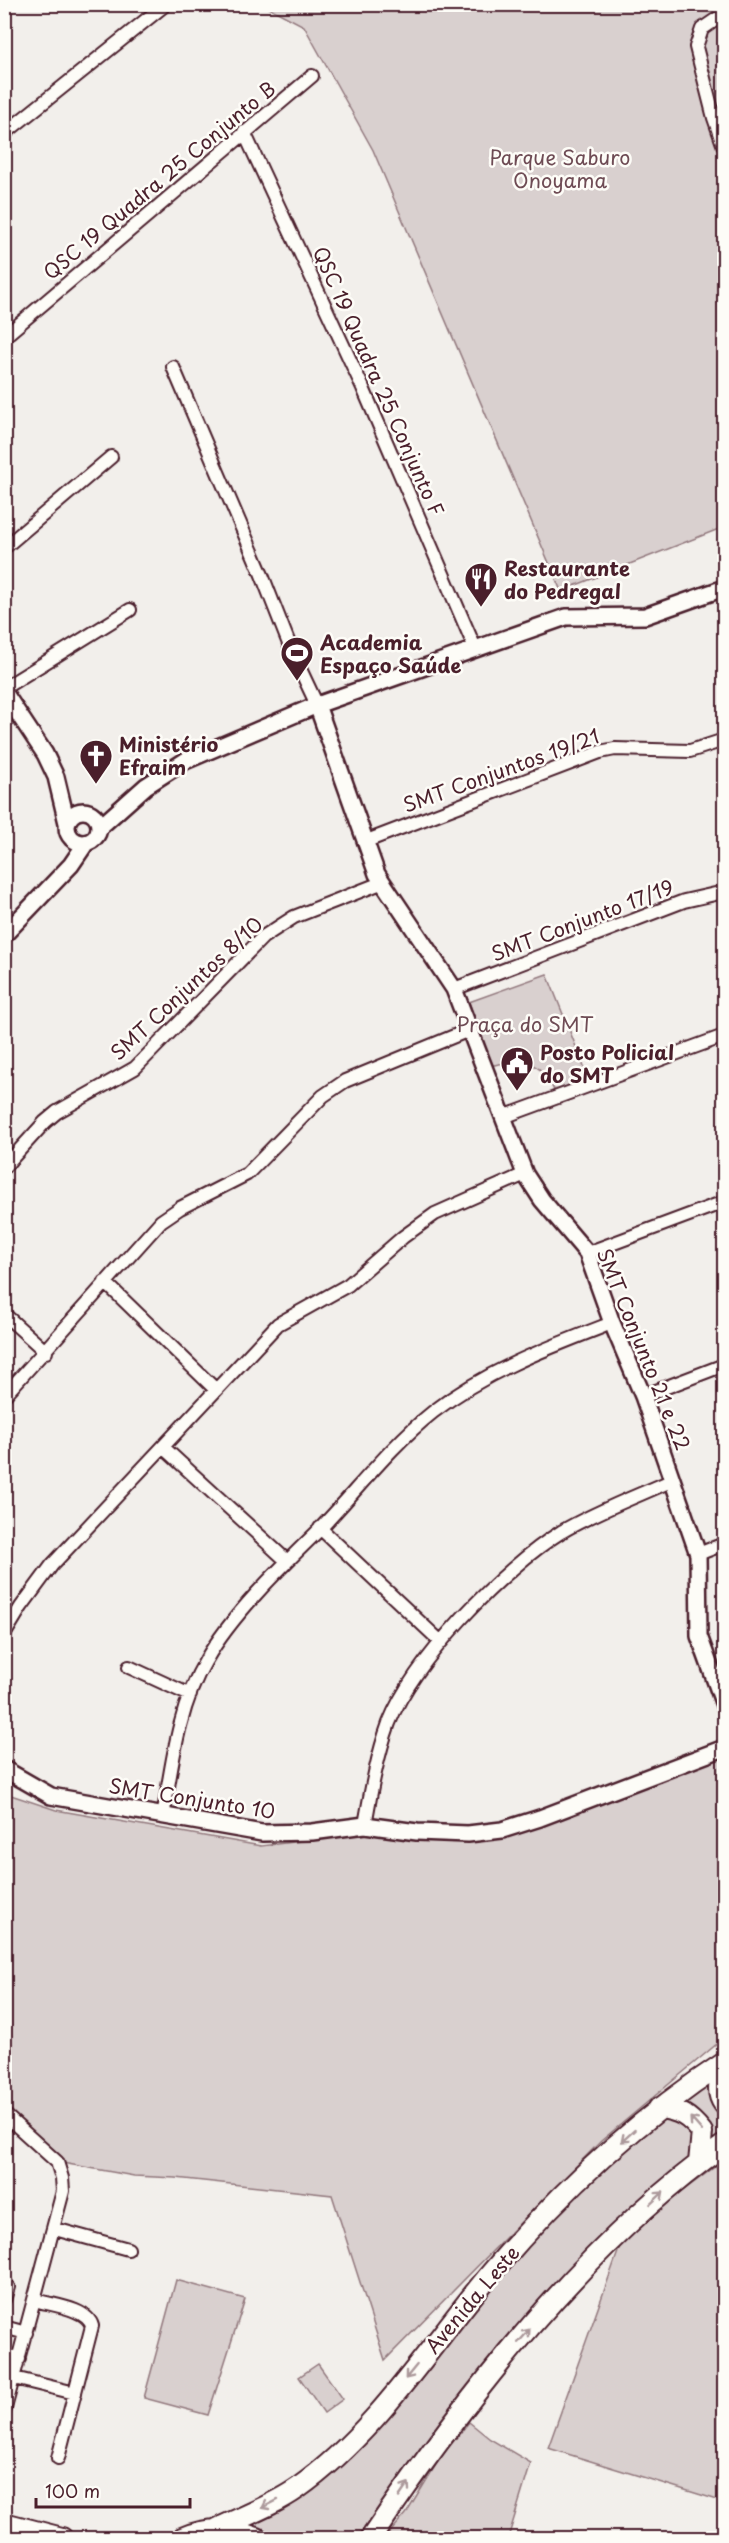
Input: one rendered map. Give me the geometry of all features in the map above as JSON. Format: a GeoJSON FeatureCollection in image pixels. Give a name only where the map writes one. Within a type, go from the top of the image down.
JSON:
{"type":"FeatureCollection","features":[{"type":"Feature","properties":{"kind":"main road","name":"Avenida Leste"},"geometry":{"type":"LineString","coordinates":[[217,2529],[296,2490],[329,2464],[374,2418],[492,2272],[579,2180],[659,2108],[724,2063]]}},
{"type":"Feature","properties":{"kind":"main road"},"geometry":{"type":"LineString","coordinates":[[724,2070],[719,2084],[719,2095],[724,2104]]}},
{"type":"Feature","properties":{"kind":"main road"},"geometry":{"type":"LineString","coordinates":[[659,2108],[675,2110],[690,2117],[702,2132],[699,2163]]}},
{"type":"Feature","properties":{"kind":"main road"},"geometry":{"type":"LineString","coordinates":[[371,2538],[421,2465],[485,2382],[543,2314],[617,2235],[658,2197],[724,2145]]}},
{"type":"Feature","properties":{"kind":"main road"},"geometry":{"type":"LineString","coordinates":[[4,2523],[62,2538]]}},
{"type":"Feature","properties":{"kind":"main road"},"geometry":{"type":"LineString","coordinates":[[182,2538],[194,2533],[217,2529],[240,2531],[257,2538]]}},
{"type":"Feature","properties":{"kind":"street"},"geometry":{"type":"LineString","coordinates":[[4,134],[166,4]]}},
{"type":"Feature","properties":{"kind":"street"},"geometry":{"type":"LineString","coordinates":[[724,14],[702,29],[696,46],[714,118],[724,147]]}},
{"type":"Feature","properties":{"kind":"street","name":"QSC 19 Quadra 25 Conjunto B"},"geometry":{"type":"LineString","coordinates":[[4,337],[312,76]]}},
{"type":"Feature","properties":{"kind":"street","name":"QSC 19 Quadra 25 Conjunto F"},"geometry":{"type":"LineString","coordinates":[[244,132],[363,388],[475,648]]}},
{"type":"Feature","properties":{"kind":"street"},"geometry":{"type":"LineString","coordinates":[[173,367],[262,575],[293,654],[317,705]]}},
{"type":"Feature","properties":{"kind":"street"},"geometry":{"type":"LineString","coordinates":[[4,548],[111,457]]}},
{"type":"Feature","properties":{"kind":"street"},"geometry":{"type":"LineString","coordinates":[[50,885],[60,869],[73,814],[92,818],[125,804],[157,778],[185,760],[317,705],[566,617],[645,616],[724,588]]}},
{"type":"Feature","properties":{"kind":"street"},"geometry":{"type":"LineString","coordinates":[[86,843],[78,843],[69,830],[56,777],[45,754],[4,690],[130,610]]}},
{"type":"Feature","properties":{"kind":"street","name":"SMT Conjunto 21 e 22"},"geometry":{"type":"LineString","coordinates":[[317,705],[364,842],[381,883],[454,989],[525,1174],[542,1200],[587,1253],[612,1323],[643,1396],[698,1554],[699,1636],[724,1705]]}},
{"type":"Feature","properties":{"kind":"street","name":"SMT Conjuntos 19/21"},"geometry":{"type":"LineString","coordinates":[[364,842],[600,752],[615,749],[690,751],[724,740]]}},
{"type":"Feature","properties":{"kind":"street"},"geometry":{"type":"LineString","coordinates":[[4,935],[76,859],[86,843],[95,838],[92,818],[56,777]]}},
{"type":"Feature","properties":{"kind":"street","name":"SMT Conjuntos 8/10"},"geometry":{"type":"LineString","coordinates":[[4,1167],[57,1112],[135,1068],[263,938],[294,917],[381,883]]}},
{"type":"Feature","properties":{"kind":"street","name":"SMT Conjunto 17/19"},"geometry":{"type":"LineString","coordinates":[[454,989],[684,901],[724,892]]}},
{"type":"Feature","properties":{"kind":"street"},"geometry":{"type":"LineString","coordinates":[[4,1396],[46,1352],[105,1282],[161,1221],[180,1208],[247,1174],[323,1096],[345,1082],[469,1030]]}},
{"type":"Feature","properties":{"kind":"street"},"geometry":{"type":"LineString","coordinates":[[503,1118],[724,1036]]}},
{"type":"Feature","properties":{"kind":"street"},"geometry":{"type":"LineString","coordinates":[[4,1635],[21,1607],[52,1565],[278,1324],[348,1285],[418,1225],[435,1214],[525,1174]]}},
{"type":"Feature","properties":{"kind":"street"},"geometry":{"type":"LineString","coordinates":[[587,1253],[724,1202]]}},
{"type":"Feature","properties":{"kind":"street"},"geometry":{"type":"LineString","coordinates":[[105,1282],[216,1390]]}},
{"type":"Feature","properties":{"kind":"street"},"geometry":{"type":"LineString","coordinates":[[4,1314],[46,1352]]}},
{"type":"Feature","properties":{"kind":"street"},"geometry":{"type":"LineString","coordinates":[[164,1817],[174,1752],[190,1695],[206,1660],[228,1628],[287,1561],[399,1442],[433,1412],[469,1388],[524,1357],[612,1323]]}},
{"type":"Feature","properties":{"kind":"street"},"geometry":{"type":"LineString","coordinates":[[643,1396],[724,1365]]}},
{"type":"Feature","properties":{"kind":"street"},"geometry":{"type":"LineString","coordinates":[[164,1448],[287,1561]]}},
{"type":"Feature","properties":{"kind":"street"},"geometry":{"type":"LineString","coordinates":[[365,1825],[373,1778],[389,1724],[405,1691],[441,1642],[492,1588],[560,1533],[604,1509],[673,1480]]}},
{"type":"Feature","properties":{"kind":"street"},"geometry":{"type":"LineString","coordinates":[[320,1528],[441,1642]]}},
{"type":"Feature","properties":{"kind":"street"},"geometry":{"type":"LineString","coordinates":[[698,1554],[724,1544]]}},
{"type":"Feature","properties":{"kind":"street"},"geometry":{"type":"LineString","coordinates":[[129,1667],[190,1695]]}},
{"type":"Feature","properties":{"kind":"street","name":"SMT Conjunto 10"},"geometry":{"type":"LineString","coordinates":[[4,1769],[51,1796],[262,1833],[312,1832],[365,1825],[417,1832],[468,1834],[502,1830],[724,1748]]}},
{"type":"Feature","properties":{"kind":"street"},"geometry":{"type":"LineString","coordinates":[[4,2114],[57,2162],[63,2191],[55,2229],[4,2412]]}},
{"type":"Feature","properties":{"kind":"street"},"geometry":{"type":"LineString","coordinates":[[55,2229],[128,2249]]}},
{"type":"Feature","properties":{"kind":"street"},"geometry":{"type":"LineString","coordinates":[[4,2281],[8,2287],[4,2300]]}},
{"type":"Feature","properties":{"kind":"street"},"geometry":{"type":"LineString","coordinates":[[35,2300],[80,2313],[91,2320],[92,2326],[58,2458]]}},
{"type":"Feature","properties":{"kind":"street"},"geometry":{"type":"LineString","coordinates":[[4,2327],[26,2333]]}},
{"type":"Feature","properties":{"kind":"street"},"geometry":{"type":"LineString","coordinates":[[4,2354],[19,2358]]}},
{"type":"Feature","properties":{"kind":"street"},"geometry":{"type":"LineString","coordinates":[[14,2378],[75,2393]]}},
{"type":"Feature","properties":{"kind":"green space","name":"Parque Saburo Onoyama"},"geometry":{"type":"Polygon","coordinates":[[[264,5],[724,5],[724,527],[561,591],[373,150],[304,26],[264,5]]]}},
{"type":"Feature","properties":{"kind":"green space","name":"Praça do SMT"},"geometry":{"type":"Polygon","coordinates":[[[547,974],[590,1082],[557,1094],[547,1077],[528,1063],[513,1062],[490,1066],[469,1002],[547,974]]]}},
{"type":"Feature","properties":{"kind":"green space"},"geometry":{"type":"Polygon","coordinates":[[[724,1754],[724,2038],[601,2141],[385,2360],[332,2195],[176,2178],[134,2176],[57,2162],[5,2106],[5,1793],[56,1810],[261,1846],[365,1833],[466,1840],[724,1754]]]}},
{"type":"Feature","properties":{"kind":"green space"},"geometry":{"type":"Polygon","coordinates":[[[721,2068],[724,2138],[698,2149],[701,2131],[677,2105],[721,2068]]]}},
{"type":"Feature","properties":{"kind":"green space"},"geometry":{"type":"Polygon","coordinates":[[[689,2113],[696,2148],[681,2169],[620,2229],[369,2538],[258,2538],[243,2532],[268,2499],[323,2462],[580,2189],[655,2119],[689,2113]]]}},
{"type":"Feature","properties":{"kind":"green space"},"geometry":{"type":"Polygon","coordinates":[[[724,2160],[724,2502],[548,2448],[624,2235],[724,2160]]]}},
{"type":"Feature","properties":{"kind":"green space"},"geometry":{"type":"Polygon","coordinates":[[[176,2280],[245,2299],[208,2415],[144,2398],[176,2280]]]}},
{"type":"Feature","properties":{"kind":"green space"},"geometry":{"type":"Polygon","coordinates":[[[318,2364],[343,2399],[324,2413],[299,2377],[318,2364]]]}},
{"type":"Feature","properties":{"kind":"green space"},"geometry":{"type":"Polygon","coordinates":[[[469,2422],[490,2439],[531,2463],[508,2538],[385,2538],[406,2514],[440,2458],[469,2422]]]}},
{"type":"Feature","properties":{"kind":"place","name":"Restaurante do Pedregal"},"geometry":{"type":"Point","coordinates":[481,608]}},
{"type":"Feature","properties":{"kind":"place","name":"Academia Espaço Saúde"},"geometry":{"type":"Point","coordinates":[297,682]}},
{"type":"Feature","properties":{"kind":"place","name":"Ministério Efraim"},"geometry":{"type":"Point","coordinates":[96,785]}},
{"type":"Feature","properties":{"kind":"place","name":"Posto Policial do SMT"},"geometry":{"type":"Point","coordinates":[517,1092]}}]}
